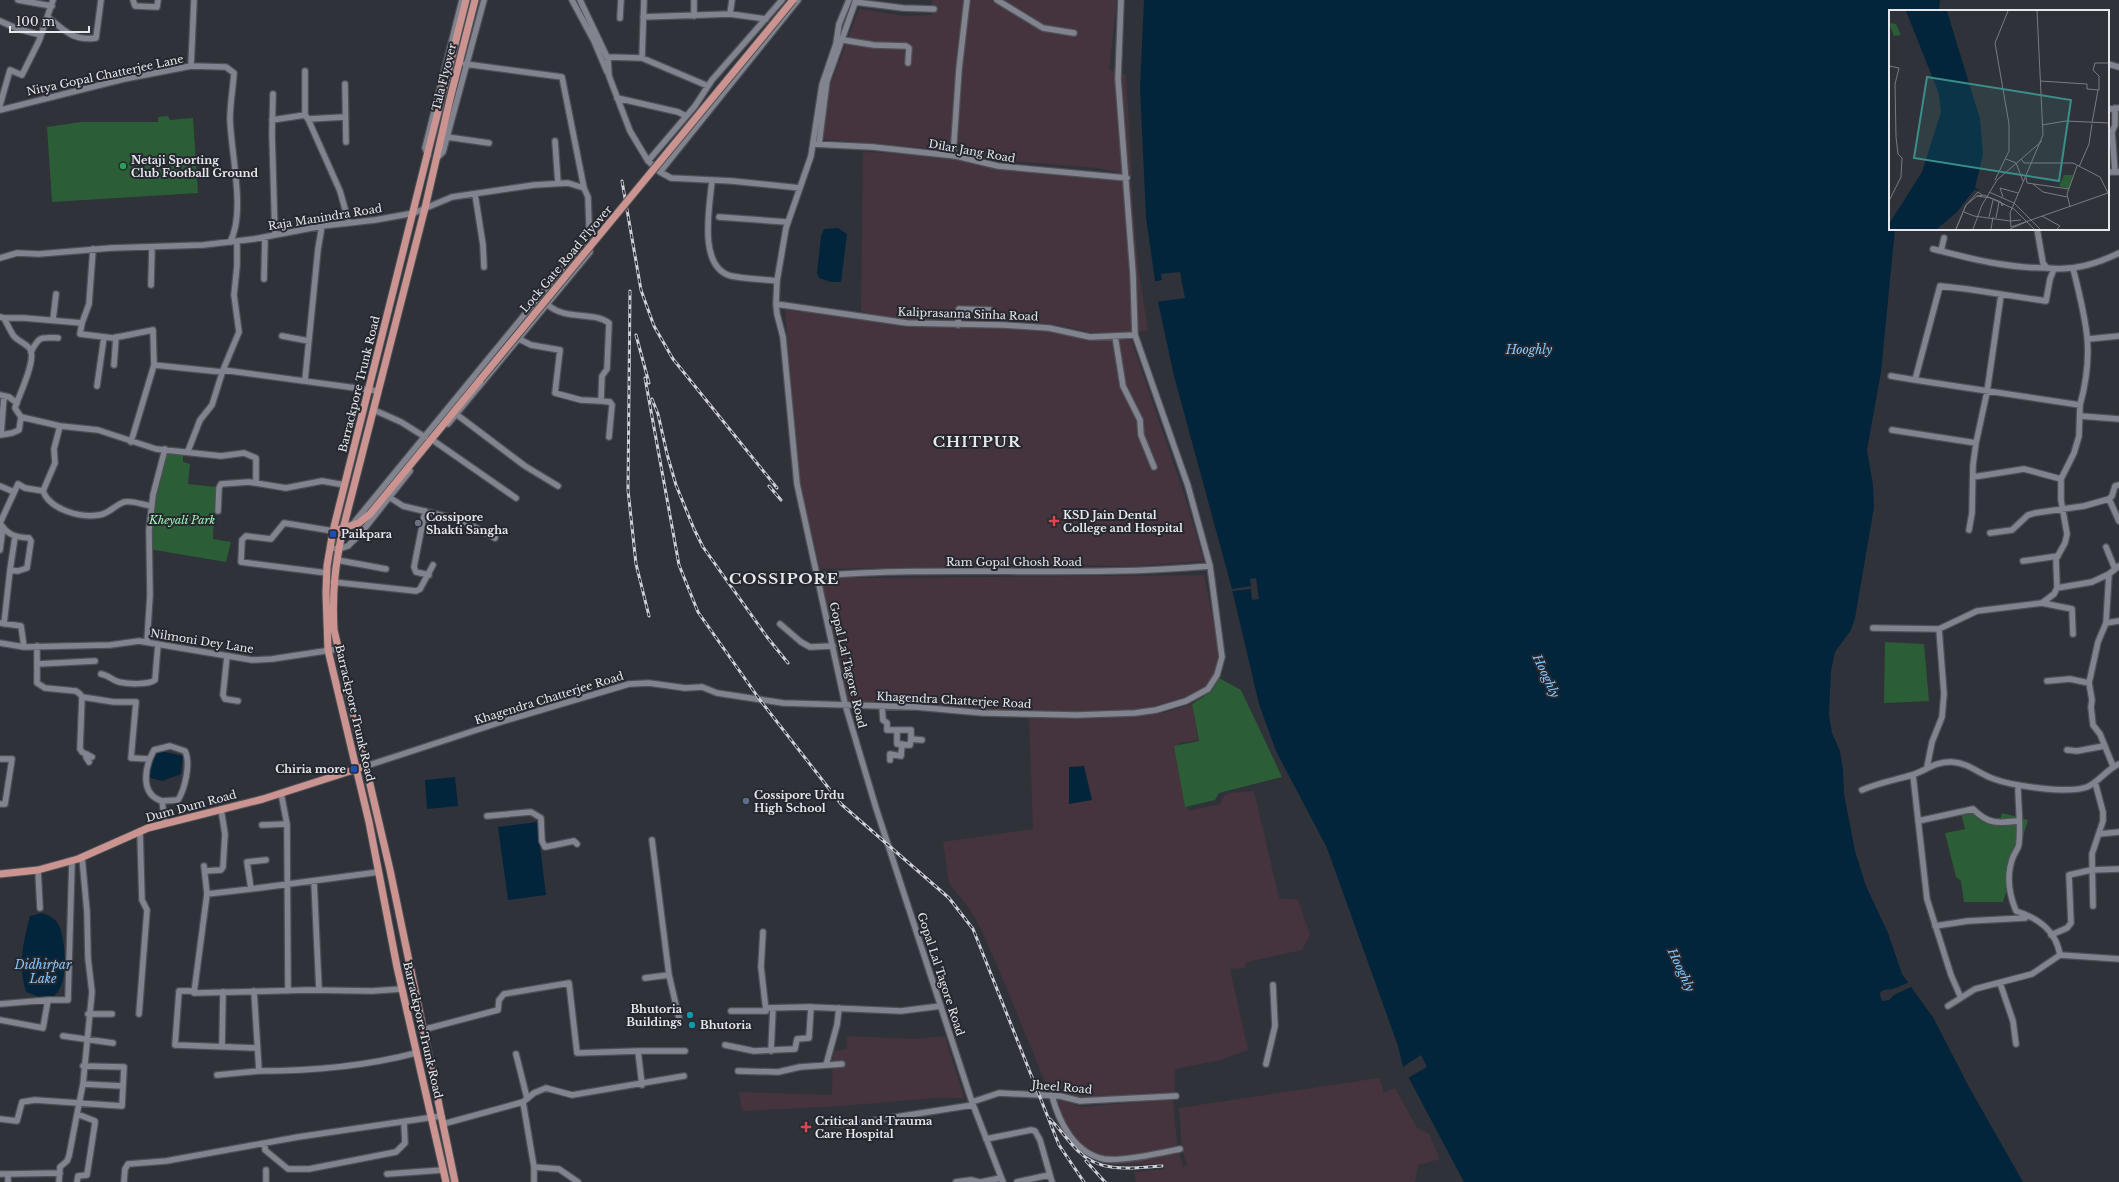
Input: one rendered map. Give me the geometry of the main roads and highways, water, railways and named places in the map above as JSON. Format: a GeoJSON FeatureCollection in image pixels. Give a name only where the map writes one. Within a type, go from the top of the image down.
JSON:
{"type":"FeatureCollection","features":[{"type":"Feature","properties":{"kind":"main road","name":"Tala Flyover"},"geometry":{"type":"LineString","coordinates":[[433,154],[466,0]]}},
{"type":"Feature","properties":{"kind":"main road","name":"Tala Flyover"},"geometry":{"type":"LineString","coordinates":[[433,154],[476,0]]}},
{"type":"Feature","properties":{"kind":"main road","name":"Lock Gate Road Flyover"},"geometry":{"type":"LineString","coordinates":[[334,531],[364,520],[601,235],[793,0]]}},
{"type":"Feature","properties":{"kind":"main road","name":"Barrackpore Trunk Road"},"geometry":{"type":"LineString","coordinates":[[433,154],[425,208],[378,391],[347,527],[339,549],[333,582],[334,630],[366,766],[455,1182]]}},
{"type":"Feature","properties":{"kind":"main road","name":"Barrackpore Trunk Road"},"geometry":{"type":"LineString","coordinates":[[433,154],[414,213],[334,531],[327,573],[326,610],[328,650],[379,872],[396,962],[446,1182]]}},
{"type":"Feature","properties":{"kind":"main road","name":"Dum Dum Road"},"geometry":{"type":"LineString","coordinates":[[0,874],[38,870],[72,860],[165,822],[281,793],[366,766]]}},
{"type":"Feature","properties":{"kind":"main road"},"geometry":{"type":"LineString","coordinates":[[396,962],[408,960]]}},
{"type":"Feature","properties":{"kind":"water","name":"Hooghly"},"geometry":{"type":"Polygon","coordinates":[[[1144,0],[1940,0],[1939,10],[1889,10],[1889,230],[1895,230],[1881,372],[1867,450],[1873,485],[1874,507],[1855,618],[1851,630],[1835,652],[1831,671],[1829,715],[1832,733],[1840,751],[1843,770],[1844,794],[1855,851],[1866,886],[1888,933],[1902,974],[1934,1019],[1969,1087],[2023,1182],[1464,1182],[1403,1067],[1398,1046],[1327,848],[1276,751],[1259,704],[1232,589],[1174,376],[1158,302],[1146,217],[1140,88],[1144,0]]]}},
{"type":"Feature","properties":{"kind":"water"},"geometry":{"type":"Polygon","coordinates":[[[838,228],[847,234],[841,282],[831,282],[819,278],[817,273],[821,236],[824,229],[838,228]]]}},
{"type":"Feature","properties":{"kind":"water"},"geometry":{"type":"Polygon","coordinates":[[[160,751],[183,756],[181,774],[162,781],[147,777],[153,753],[160,751]]]}},
{"type":"Feature","properties":{"kind":"water"},"geometry":{"type":"Polygon","coordinates":[[[1084,766],[1092,800],[1069,804],[1069,767],[1084,766]]]}},
{"type":"Feature","properties":{"kind":"water"},"geometry":{"type":"Polygon","coordinates":[[[455,777],[458,806],[427,809],[425,780],[455,777]]]}},
{"type":"Feature","properties":{"kind":"water"},"geometry":{"type":"Polygon","coordinates":[[[537,822],[546,895],[508,900],[498,827],[537,822]]]}},
{"type":"Feature","properties":{"kind":"water","name":"Didhirpar Lake"},"geometry":{"type":"Polygon","coordinates":[[[42,913],[53,918],[59,925],[65,955],[65,967],[60,987],[56,994],[49,998],[40,998],[26,992],[22,973],[22,954],[30,916],[42,913]]]}},
{"type":"Feature","properties":{"kind":"railway"},"geometry":{"type":"LineString","coordinates":[[622,181],[641,290],[654,326],[673,359],[777,488]]}},
{"type":"Feature","properties":{"kind":"railway"},"geometry":{"type":"LineString","coordinates":[[630,291],[628,490],[636,564],[649,616]]}},
{"type":"Feature","properties":{"kind":"railway"},"geometry":{"type":"LineString","coordinates":[[636,335],[649,383]]}},
{"type":"Feature","properties":{"kind":"railway"},"geometry":{"type":"LineString","coordinates":[[645,378],[679,565],[698,612],[760,700],[841,804],[949,898],[973,929],[1059,1145],[1084,1182]]}},
{"type":"Feature","properties":{"kind":"railway"},"geometry":{"type":"LineString","coordinates":[[652,399],[658,414],[676,485],[703,547],[767,637],[788,663]]}},
{"type":"Feature","properties":{"kind":"railway"},"geometry":{"type":"LineString","coordinates":[[769,486],[781,500]]}},
{"type":"Feature","properties":{"kind":"railway"},"geometry":{"type":"LineString","coordinates":[[1050,1119],[1078,1151],[1097,1163],[1118,1168],[1162,1166]]}},
{"type":"Feature","properties":{"kind":"railway"},"geometry":{"type":"LineString","coordinates":[[1086,1161],[1105,1182]]}},
{"type":"Feature","properties":{"kind":"place","name":"Netaji Sporting Club Football Ground"},"geometry":{"type":"Point","coordinates":[123,166]}},
{"type":"Feature","properties":{"kind":"place","name":"KSD Jain Dental College and Hospital"},"geometry":{"type":"Point","coordinates":[1054,521]}},
{"type":"Feature","properties":{"kind":"place","name":"Cossipore Shakti Sangha"},"geometry":{"type":"Point","coordinates":[418,523]}},
{"type":"Feature","properties":{"kind":"place","name":"Paikpara"},"geometry":{"type":"Point","coordinates":[333,534]}},
{"type":"Feature","properties":{"kind":"place","name":"Chiria more"},"geometry":{"type":"Point","coordinates":[354,769]}},
{"type":"Feature","properties":{"kind":"place","name":"Cossipore Urdu High School"},"geometry":{"type":"Point","coordinates":[746,801]}},
{"type":"Feature","properties":{"kind":"place","name":"Bhutoria Buildings"},"geometry":{"type":"Point","coordinates":[690,1015]}},
{"type":"Feature","properties":{"kind":"place","name":"Bhutoria"},"geometry":{"type":"Point","coordinates":[692,1025]}},
{"type":"Feature","properties":{"kind":"place","name":"Critical and Trauma Care Hospital"},"geometry":{"type":"Point","coordinates":[806,1127]}},
{"type":"Feature","properties":{"kind":"district","name":"CHITPUR"},"geometry":{"type":"Point","coordinates":[977,442]}},
{"type":"Feature","properties":{"kind":"district","name":"COSSIPORE"},"geometry":{"type":"Point","coordinates":[784,579]}},
{"type":"Feature","properties":{"kind":"park label","name":"Kheyali Park"},"geometry":{"type":"Point","coordinates":[182,520]}}]}
